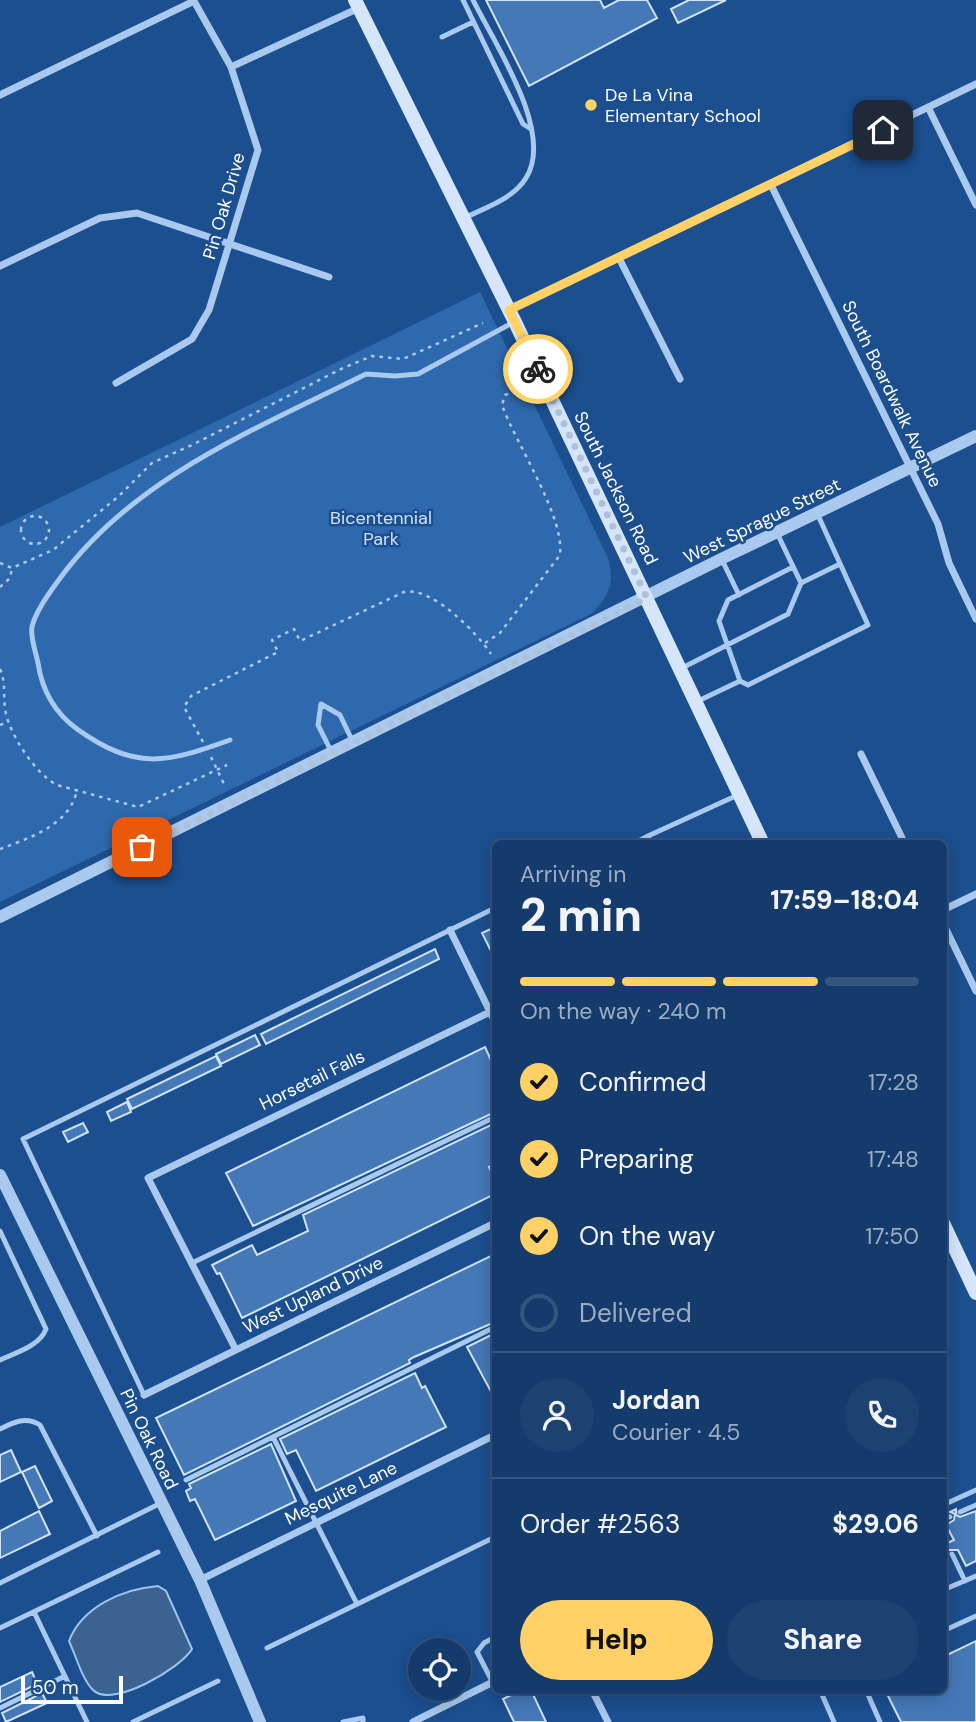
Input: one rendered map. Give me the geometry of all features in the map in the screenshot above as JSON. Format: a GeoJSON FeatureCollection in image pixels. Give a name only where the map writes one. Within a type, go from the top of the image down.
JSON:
{"type":"FeatureCollection","features":[{"type":"Feature","properties":{"kind":"main road","name":"South Jackson Road"},"geometry":{"type":"LineString","coordinates":[[357,4],[512,316],[761,840]]}},
{"type":"Feature","properties":{"kind":"main road"},"geometry":{"type":"LineString","coordinates":[[947,1231],[976,1293]]}},
{"type":"Feature","properties":{"kind":"street","name":"Pin Oak Drive"},"geometry":{"type":"LineString","coordinates":[[116,383],[192,339],[209,310],[258,150],[232,67],[194,1]]}},
{"type":"Feature","properties":{"kind":"street"},"geometry":{"type":"LineString","coordinates":[[0,95],[194,1]]}},
{"type":"Feature","properties":{"kind":"street"},"geometry":{"type":"LineString","coordinates":[[232,67],[357,4]]}},
{"type":"Feature","properties":{"kind":"street"},"geometry":{"type":"LineString","coordinates":[[512,316],[619,258],[976,84]]}},
{"type":"Feature","properties":{"kind":"street"},"geometry":{"type":"LineString","coordinates":[[928,107],[976,205]]}},
{"type":"Feature","properties":{"kind":"street","name":"South Boardwalk Avenue"},"geometry":{"type":"LineString","coordinates":[[771,186],[938,524],[949,564],[976,620]]}},
{"type":"Feature","properties":{"kind":"street"},"geometry":{"type":"LineString","coordinates":[[0,266],[100,218],[137,213],[329,277]]}},
{"type":"Feature","properties":{"kind":"street"},"geometry":{"type":"LineString","coordinates":[[619,258],[680,379]]}},
{"type":"Feature","properties":{"kind":"street","name":"West Sprague Street"},"geometry":{"type":"LineString","coordinates":[[0,917],[721,559],[976,436]]}},
{"type":"Feature","properties":{"kind":"street"},"geometry":{"type":"LineString","coordinates":[[861,754],[903,840]]}},
{"type":"Feature","properties":{"kind":"street"},"geometry":{"type":"LineString","coordinates":[[947,908],[976,894]]}},
{"type":"Feature","properties":{"kind":"street"},"geometry":{"type":"LineString","coordinates":[[450,930],[492,1016]]}},
{"type":"Feature","properties":{"kind":"street"},"geometry":{"type":"LineString","coordinates":[[947,931],[976,991]]}},
{"type":"Feature","properties":{"kind":"street","name":"Horsetail Falls"},"geometry":{"type":"LineString","coordinates":[[192,1263],[148,1178],[490,1012]]}},
{"type":"Feature","properties":{"kind":"street","name":"Pin Oak Road"},"geometry":{"type":"LineString","coordinates":[[0,1175],[200,1580],[260,1722]]}},
{"type":"Feature","properties":{"kind":"street","name":"West Upland Drive"},"geometry":{"type":"LineString","coordinates":[[144,1395],[492,1224]]}},
{"type":"Feature","properties":{"kind":"street"},"geometry":{"type":"LineString","coordinates":[[192,1263],[236,1350]]}},
{"type":"Feature","properties":{"kind":"street","name":"Mesquite Lane"},"geometry":{"type":"LineString","coordinates":[[200,1580],[492,1436]]}},
{"type":"Feature","properties":{"kind":"street"},"geometry":{"type":"LineString","coordinates":[[413,1722],[492,1683]]}},
{"type":"Feature","properties":{"kind":"street"},"geometry":{"type":"LineString","coordinates":[[594,1694],[608,1722]]}},
{"type":"Feature","properties":{"kind":"lane"},"geometry":{"type":"LineString","coordinates":[[463,0],[523,124],[531,129]]}},
{"type":"Feature","properties":{"kind":"lane"},"geometry":{"type":"LineString","coordinates":[[464,218],[509,195],[526,178],[534,144],[532,120],[473,0]]}},
{"type":"Feature","properties":{"kind":"lane"},"geometry":{"type":"LineString","coordinates":[[442,37],[473,22]]}},
{"type":"Feature","properties":{"kind":"lane"},"geometry":{"type":"LineString","coordinates":[[230,740],[185,756],[139,760],[103,748],[73,726],[50,701],[37,660],[32,628],[49,592],[75,557],[166,477],[366,374],[395,376],[418,373],[512,316]]}},
{"type":"Feature","properties":{"kind":"lane"},"geometry":{"type":"LineString","coordinates":[[793,567],[728,600],[719,621],[740,681],[748,685],[868,625],[817,513]]}},
{"type":"Feature","properties":{"kind":"lane"},"geometry":{"type":"LineString","coordinates":[[777,532],[801,583]]}},
{"type":"Feature","properties":{"kind":"lane"},"geometry":{"type":"LineString","coordinates":[[721,559],[739,595]]}},
{"type":"Feature","properties":{"kind":"lane"},"geometry":{"type":"LineString","coordinates":[[680,669],[788,614],[801,583],[840,564]]}},
{"type":"Feature","properties":{"kind":"lane"},"geometry":{"type":"LineString","coordinates":[[696,702],[740,681]]}},
{"type":"Feature","properties":{"kind":"lane"},"geometry":{"type":"LineString","coordinates":[[332,754],[318,726],[321,704],[340,715],[353,743]]}},
{"type":"Feature","properties":{"kind":"lane"},"geometry":{"type":"LineString","coordinates":[[640,840],[740,794]]}},
{"type":"Feature","properties":{"kind":"lane"},"geometry":{"type":"LineString","coordinates":[[648,836],[650,840]]}},
{"type":"Feature","properties":{"kind":"lane"},"geometry":{"type":"LineString","coordinates":[[144,1395],[23,1139],[492,909]]}},
{"type":"Feature","properties":{"kind":"lane"},"geometry":{"type":"LineString","coordinates":[[192,1263],[492,1118]]}},
{"type":"Feature","properties":{"kind":"lane"},"geometry":{"type":"LineString","coordinates":[[0,1231],[46,1329],[44,1337],[0,1360]]}},
{"type":"Feature","properties":{"kind":"lane"},"geometry":{"type":"LineString","coordinates":[[186,1480],[492,1328]]}},
{"type":"Feature","properties":{"kind":"lane"},"geometry":{"type":"LineString","coordinates":[[0,1429],[22,1420],[40,1425],[97,1536]]}},
{"type":"Feature","properties":{"kind":"lane"},"geometry":{"type":"LineString","coordinates":[[273,1437],[358,1604]]}},
{"type":"Feature","properties":{"kind":"lane"},"geometry":{"type":"LineString","coordinates":[[947,1504],[976,1490]]}},
{"type":"Feature","properties":{"kind":"lane"},"geometry":{"type":"LineString","coordinates":[[0,1583],[161,1503]]}},
{"type":"Feature","properties":{"kind":"lane"},"geometry":{"type":"LineString","coordinates":[[960,1512],[976,1505]]}},
{"type":"Feature","properties":{"kind":"lane"},"geometry":{"type":"LineString","coordinates":[[267,1648],[492,1538]]}},
{"type":"Feature","properties":{"kind":"lane"},"geometry":{"type":"LineString","coordinates":[[0,1628],[158,1552]]}},
{"type":"Feature","properties":{"kind":"lane"},"geometry":{"type":"LineString","coordinates":[[952,1554],[965,1581]]}},
{"type":"Feature","properties":{"kind":"lane"},"geometry":{"type":"LineString","coordinates":[[947,1588],[976,1576]]}},
{"type":"Feature","properties":{"kind":"lane"},"geometry":{"type":"LineString","coordinates":[[34,1612],[87,1722]]}},
{"type":"Feature","properties":{"kind":"lane"},"geometry":{"type":"LineString","coordinates":[[947,1629],[976,1616]]}},
{"type":"Feature","properties":{"kind":"lane"},"geometry":{"type":"LineString","coordinates":[[492,1639],[477,1652],[492,1678]]}},
{"type":"Feature","properties":{"kind":"lane"},"geometry":{"type":"LineString","coordinates":[[0,1708],[65,1676]]}},
{"type":"Feature","properties":{"kind":"lane"},"geometry":{"type":"LineString","coordinates":[[133,1722],[218,1681]]}},
{"type":"Feature","properties":{"kind":"lane"},"geometry":{"type":"LineString","coordinates":[[822,1694],[834,1722]]}},
{"type":"Feature","properties":{"kind":"lane"},"geometry":{"type":"LineString","coordinates":[[868,1694],[880,1722]]}},
{"type":"Feature","properties":{"kind":"lane"},"geometry":{"type":"LineString","coordinates":[[343,1722],[363,1718],[363,1722]]}},
{"type":"Feature","properties":{"kind":"path"},"geometry":{"type":"LineString","coordinates":[[484,644],[500,634],[561,555],[562,544],[551,509],[502,405],[505,395],[516,391]]}},
{"type":"Feature","properties":{"kind":"path"},"geometry":{"type":"LineString","coordinates":[[29,517],[42,517],[48,524],[49,533],[41,543],[32,544],[23,538],[21,529],[29,517]]}},
{"type":"Feature","properties":{"kind":"path"},"geometry":{"type":"LineString","coordinates":[[41,543],[44,554]]}},
{"type":"Feature","properties":{"kind":"path"},"geometry":{"type":"LineString","coordinates":[[0,563],[12,568],[10,578],[0,587]]}},
{"type":"Feature","properties":{"kind":"path"},"geometry":{"type":"LineString","coordinates":[[225,786],[184,706],[191,696],[278,652],[272,640],[294,629],[300,641],[411,591],[439,602],[484,644],[491,654]]}},
{"type":"Feature","properties":{"kind":"path"},"geometry":{"type":"LineString","coordinates":[[0,669],[9,721],[19,744],[46,780],[76,793],[138,807],[227,765]]}},
{"type":"Feature","properties":{"kind":"path"},"geometry":{"type":"LineString","coordinates":[[0,725],[9,721]]}},
{"type":"Feature","properties":{"kind":"path"},"geometry":{"type":"LineString","coordinates":[[0,849],[58,822],[66,815],[76,793]]}},
{"type":"Feature","properties":{"kind":"green space","name":"Bicentennial Park"},"geometry":{"type":"Polygon","coordinates":[[[480,292],[608,558],[611,575],[609,589],[602,602],[591,614],[0,902],[0,527],[480,292]]]}},
{"type":"Feature","properties":{"kind":"shaded area"},"geometry":{"type":"Polygon","coordinates":[[[158,1586],[166,1591],[192,1649],[175,1666],[146,1684],[115,1694],[102,1694],[93,1690],[82,1674],[69,1641],[75,1629],[93,1609],[105,1602],[131,1591],[158,1586]]]}},
{"type":"Feature","properties":{"kind":"building"},"geometry":{"type":"Polygon","coordinates":[[[486,0],[600,0],[604,8],[619,0],[647,0],[657,18],[529,86],[486,0]]]}},
{"type":"Feature","properties":{"kind":"building"},"geometry":{"type":"Polygon","coordinates":[[[689,0],[726,0],[678,23],[671,9],[689,0]]]}},
{"type":"Feature","properties":{"kind":"building"},"geometry":{"type":"Polygon","coordinates":[[[492,928],[492,953],[482,933],[492,928]]]}},
{"type":"Feature","properties":{"kind":"building"},"geometry":{"type":"Polygon","coordinates":[[[435,949],[439,959],[266,1044],[261,1034],[435,949]]]}},
{"type":"Feature","properties":{"kind":"building"},"geometry":{"type":"Polygon","coordinates":[[[255,1035],[260,1045],[221,1064],[216,1054],[255,1035]]]}},
{"type":"Feature","properties":{"kind":"building"},"geometry":{"type":"Polygon","coordinates":[[[485,1047],[492,1062],[492,1113],[253,1226],[226,1173],[485,1047]]]}},
{"type":"Feature","properties":{"kind":"building"},"geometry":{"type":"Polygon","coordinates":[[[216,1056],[221,1066],[132,1109],[127,1099],[216,1056]]]}},
{"type":"Feature","properties":{"kind":"building"},"geometry":{"type":"Polygon","coordinates":[[[127,1102],[131,1112],[111,1121],[107,1112],[127,1102]]]}},
{"type":"Feature","properties":{"kind":"building"},"geometry":{"type":"Polygon","coordinates":[[[83,1123],[88,1132],[68,1142],[63,1132],[83,1123]]]}},
{"type":"Feature","properties":{"kind":"building"},"geometry":{"type":"Polygon","coordinates":[[[492,1124],[492,1166],[489,1167],[492,1173],[492,1195],[242,1318],[220,1273],[217,1274],[212,1265],[252,1245],[257,1255],[308,1231],[303,1215],[492,1124]]]}},
{"type":"Feature","properties":{"kind":"building"},"geometry":{"type":"Polygon","coordinates":[[[492,1255],[492,1323],[414,1357],[409,1360],[410,1363],[184,1475],[156,1418],[492,1255]]]}},
{"type":"Feature","properties":{"kind":"building"},"geometry":{"type":"Polygon","coordinates":[[[492,1334],[492,1393],[467,1347],[492,1334]]]}},
{"type":"Feature","properties":{"kind":"building"},"geometry":{"type":"Polygon","coordinates":[[[415,1373],[422,1388],[425,1386],[446,1427],[316,1491],[296,1450],[287,1454],[280,1439],[415,1373]]]}},
{"type":"Feature","properties":{"kind":"building"},"geometry":{"type":"Polygon","coordinates":[[[271,1444],[296,1501],[215,1540],[195,1499],[190,1501],[186,1491],[191,1488],[189,1484],[271,1444]]]}},
{"type":"Feature","properties":{"kind":"building"},"geometry":{"type":"Polygon","coordinates":[[[11,1450],[21,1472],[0,1482],[0,1455],[11,1450]]]}},
{"type":"Feature","properties":{"kind":"building"},"geometry":{"type":"Polygon","coordinates":[[[35,1466],[52,1501],[39,1508],[22,1472],[35,1466]]]}},
{"type":"Feature","properties":{"kind":"building"},"geometry":{"type":"Polygon","coordinates":[[[956,1509],[956,1515],[960,1517],[976,1511],[976,1561],[966,1566],[958,1550],[947,1552],[947,1543],[954,1540],[947,1527],[954,1520],[955,1514],[950,1512],[956,1509]]]}},
{"type":"Feature","properties":{"kind":"building"},"geometry":{"type":"Polygon","coordinates":[[[39,1511],[50,1534],[0,1558],[0,1531],[39,1511]]]}},
{"type":"Feature","properties":{"kind":"building"},"geometry":{"type":"Polygon","coordinates":[[[976,1641],[976,1722],[901,1722],[887,1694],[947,1694],[947,1655],[976,1641]]]}},
{"type":"Feature","properties":{"kind":"building"},"geometry":{"type":"Polygon","coordinates":[[[32,1672],[37,1684],[0,1702],[0,1687],[32,1672]]]}},
{"type":"Feature","properties":{"kind":"building"},"geometry":{"type":"Polygon","coordinates":[[[42,1693],[47,1703],[6,1722],[2,1713],[42,1693]]]}},
{"type":"Feature","properties":{"kind":"building"},"geometry":{"type":"Polygon","coordinates":[[[514,1694],[533,1694],[546,1722],[514,1722],[503,1699],[514,1694]]]}},
{"type":"Feature","properties":{"kind":"way so far"},"geometry":{"type":"LineString","coordinates":[[142,847],[647,598],[538,369]]}},
{"type":"Feature","properties":{"kind":"place","name":"De La Vina Elementary School"},"geometry":{"type":"Point","coordinates":[591,105]}},
{"type":"Feature","properties":{"kind":"route"},"geometry":{"type":"LineString","coordinates":[[538,369],[509,310],[883,130]]}}]}
